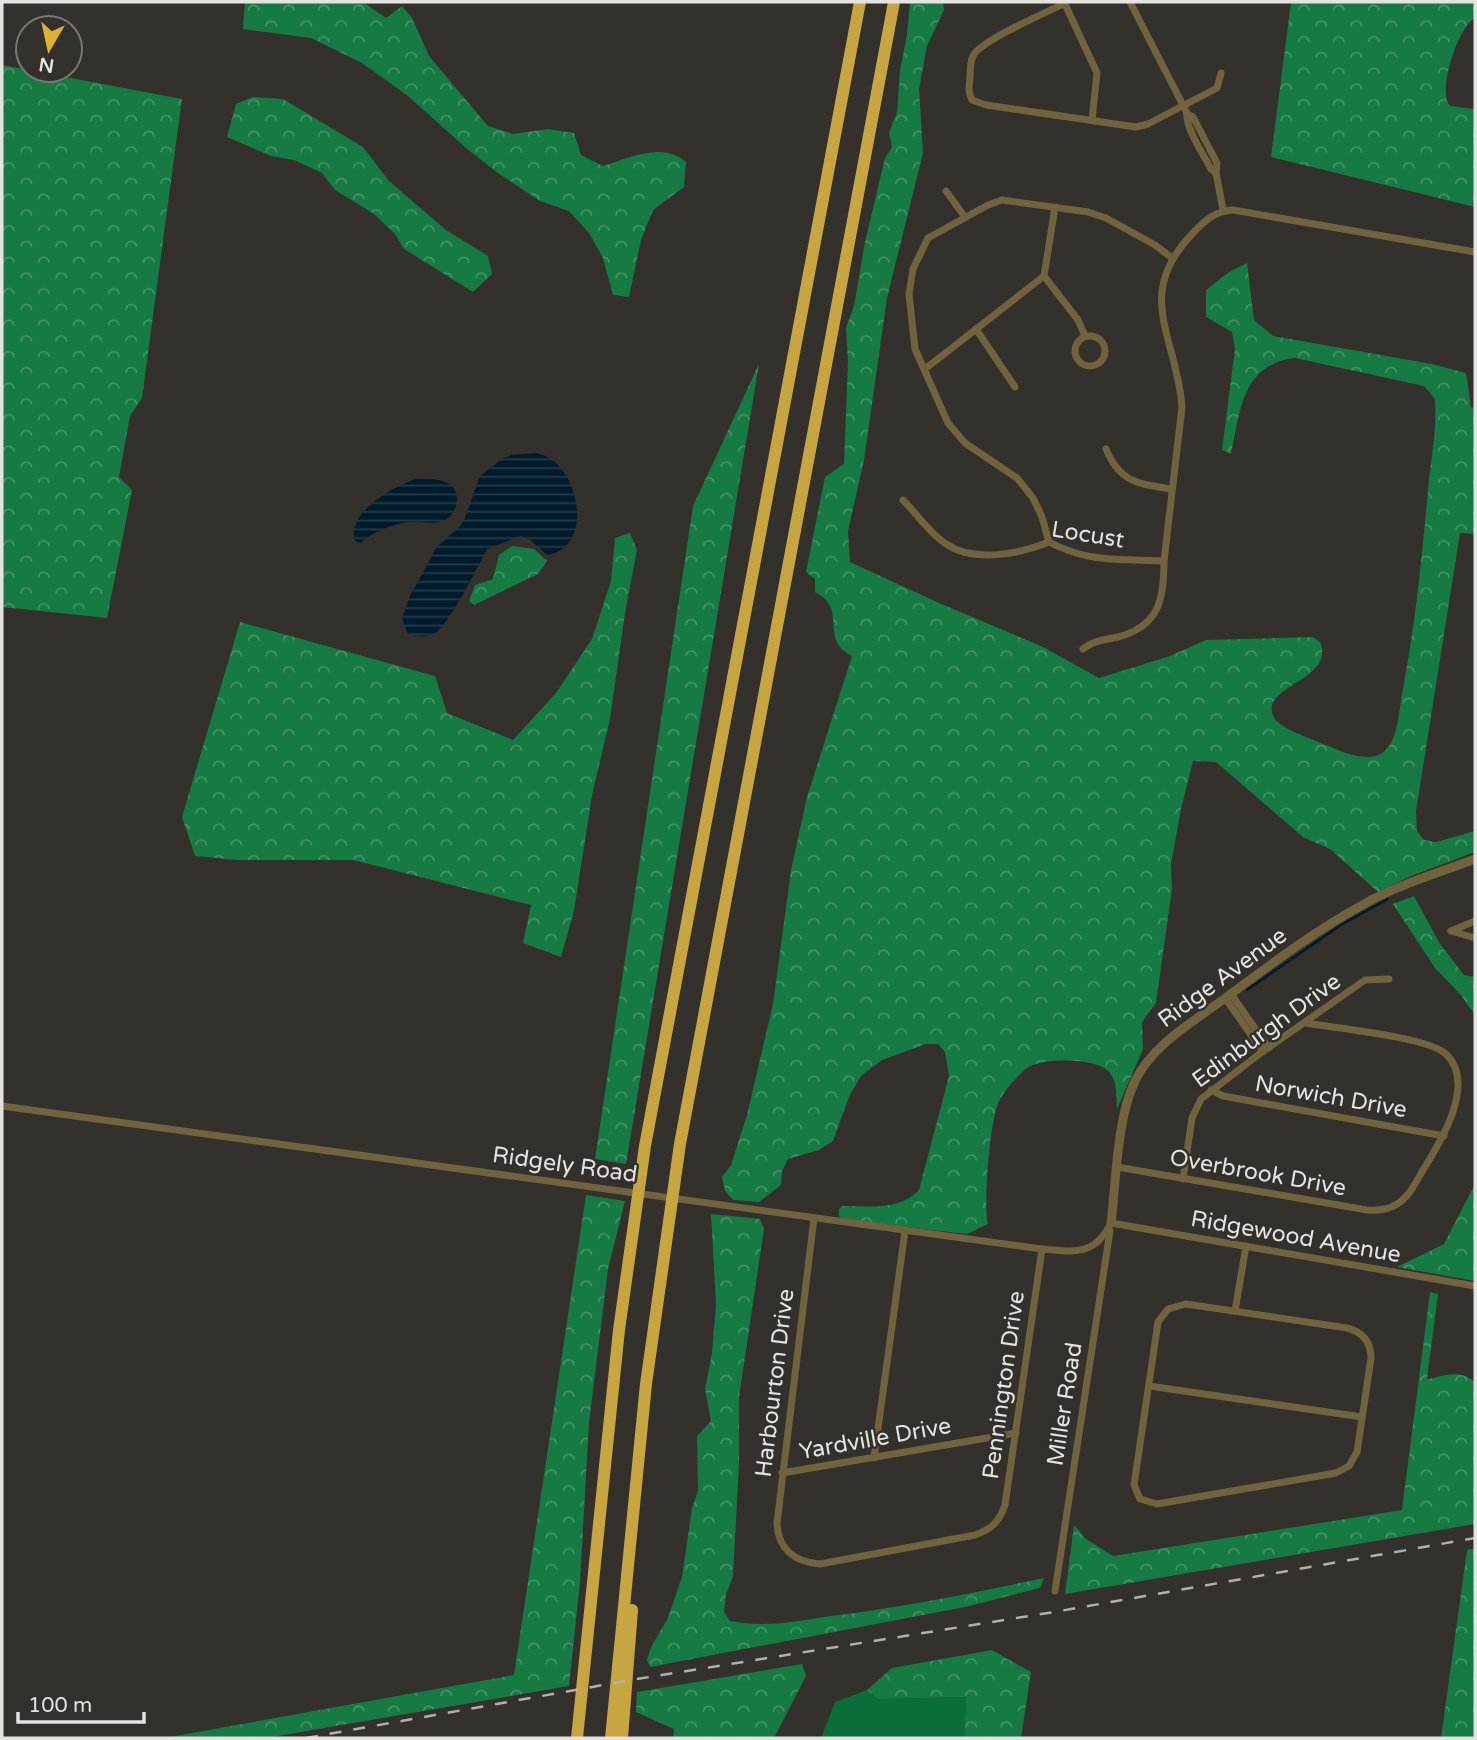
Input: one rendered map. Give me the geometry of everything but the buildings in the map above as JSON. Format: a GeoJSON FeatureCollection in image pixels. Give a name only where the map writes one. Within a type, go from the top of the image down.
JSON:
{"type":"FeatureCollection","features":[{"type":"Feature","properties":{"kind":"highway"},"geometry":{"type":"LineString","coordinates":[[575,1738],[619,1330],[645,1146],[860,2]]}},
{"type":"Feature","properties":{"kind":"highway"},"geometry":{"type":"LineString","coordinates":[[611,1738],[646,1384],[664,1241],[682,1131],[894,2]]}},
{"type":"Feature","properties":{"kind":"highway"},"geometry":{"type":"LineString","coordinates":[[622,1738],[633,1614],[628,1582]]}},
{"type":"Feature","properties":{"kind":"street"},"geometry":{"type":"LineString","coordinates":[[1092,120],[1097,73],[1064,2],[982,46],[974,55],[968,91],[972,100],[977,103],[1092,120],[1141,126],[1185,110],[1217,88],[1221,74]]}},
{"type":"Feature","properties":{"kind":"street"},"geometry":{"type":"LineString","coordinates":[[1130,2],[1185,110],[1186,120],[1196,130],[1211,169],[1216,173],[1223,210]]}},
{"type":"Feature","properties":{"kind":"street"},"geometry":{"type":"LineString","coordinates":[[946,191],[965,217]]}},
{"type":"Feature","properties":{"kind":"street"},"geometry":{"type":"LineString","coordinates":[[1048,542],[1042,517],[1033,498],[1017,478],[965,443],[948,423],[915,349],[909,295],[913,269],[928,238],[1002,200],[1055,207],[1106,218],[1155,245],[1172,258]]}},
{"type":"Feature","properties":{"kind":"street"},"geometry":{"type":"LineString","coordinates":[[925,369],[1044,276],[1055,207]]}},
{"type":"Feature","properties":{"kind":"street"},"geometry":{"type":"LineString","coordinates":[[1083,649],[1098,640],[1132,632],[1152,619],[1164,586],[1164,561],[1182,407],[1180,386],[1161,317],[1162,284],[1172,258],[1202,224],[1223,210],[1475,252]]}},
{"type":"Feature","properties":{"kind":"street"},"geometry":{"type":"LineString","coordinates":[[1044,276],[1078,320],[1084,336]]}},
{"type":"Feature","properties":{"kind":"street"},"geometry":{"type":"LineString","coordinates":[[976,329],[1015,387]]}},
{"type":"Feature","properties":{"kind":"street"},"geometry":{"type":"LineString","coordinates":[[1092,335],[1104,343],[1104,357],[1098,364],[1088,366],[1076,358],[1076,344],[1084,336],[1092,335]]}},
{"type":"Feature","properties":{"kind":"street"},"geometry":{"type":"LineString","coordinates":[[1105,449],[1111,461],[1128,480],[1140,485],[1172,489]]}},
{"type":"Feature","properties":{"kind":"street","name":"Locust"},"geometry":{"type":"LineString","coordinates":[[903,500],[934,534],[958,551],[993,554],[1027,551],[1048,542],[1070,554],[1087,558],[1164,561]]}},
{"type":"Feature","properties":{"kind":"street","name":"Ridge Avenue"},"geometry":{"type":"LineString","coordinates":[[1111,1223],[1129,1095],[1143,1068],[1161,1046],[1292,949],[1367,902],[1475,859]]}},
{"type":"Feature","properties":{"kind":"street"},"geometry":{"type":"LineString","coordinates":[[1475,921],[1451,931],[1475,938]]}},
{"type":"Feature","properties":{"kind":"street","name":"Edinburgh Drive"},"geometry":{"type":"LineString","coordinates":[[1183,1179],[1195,1107],[1212,1090],[1365,980],[1390,979]]}},
{"type":"Feature","properties":{"kind":"street"},"geometry":{"type":"LineString","coordinates":[[1228,996],[1266,1050]]}},
{"type":"Feature","properties":{"kind":"street"},"geometry":{"type":"LineString","coordinates":[[1307,1023],[1425,1042],[1446,1053],[1454,1066],[1458,1086],[1452,1122],[1444,1136]]}},
{"type":"Feature","properties":{"kind":"street","name":"Norwich Drive"},"geometry":{"type":"LineString","coordinates":[[1212,1090],[1223,1096],[1444,1136]]}},
{"type":"Feature","properties":{"kind":"street","name":"Ridgely Road"},"geometry":{"type":"LineString","coordinates":[[2,1107],[1042,1250],[1087,1249],[1100,1241],[1111,1223]]}},
{"type":"Feature","properties":{"kind":"street","name":"Overbrook Drive"},"geometry":{"type":"LineString","coordinates":[[1117,1167],[1367,1210],[1384,1210],[1397,1205],[1409,1192],[1444,1136]]}},
{"type":"Feature","properties":{"kind":"street","name":"Harbourton Drive"},"geometry":{"type":"LineString","coordinates":[[786,1551],[777,1531],[814,1218]]}},
{"type":"Feature","properties":{"kind":"street","name":"Ridgewood Avenue"},"geometry":{"type":"LineString","coordinates":[[1111,1223],[1475,1286]]}},
{"type":"Feature","properties":{"kind":"street","name":"Miller Road"},"geometry":{"type":"LineString","coordinates":[[1055,1591],[1111,1223]]}},
{"type":"Feature","properties":{"kind":"street"},"geometry":{"type":"LineString","coordinates":[[874,1458],[905,1231]]}},
{"type":"Feature","properties":{"kind":"street"},"geometry":{"type":"LineString","coordinates":[[1236,1311],[1245,1246]]}},
{"type":"Feature","properties":{"kind":"street","name":"Pennington Drive"},"geometry":{"type":"LineString","coordinates":[[786,1551],[796,1559],[820,1564],[975,1535],[996,1524],[1004,1505],[1042,1250]]}},
{"type":"Feature","properties":{"kind":"street"},"geometry":{"type":"LineString","coordinates":[[1186,1304],[1236,1311],[1347,1328],[1360,1333],[1369,1344],[1371,1351],[1363,1417],[1354,1460],[1343,1471],[1157,1504],[1138,1502],[1134,1485],[1158,1322],[1166,1306],[1186,1304]]}},
{"type":"Feature","properties":{"kind":"street"},"geometry":{"type":"LineString","coordinates":[[1149,1386],[1363,1417]]}},
{"type":"Feature","properties":{"kind":"street","name":"Yardville Drive"},"geometry":{"type":"LineString","coordinates":[[782,1473],[1016,1433]]}},
{"type":"Feature","properties":{"kind":"green space"},"geometry":{"type":"Polygon","coordinates":[[[245,2],[363,2],[386,18],[402,6],[412,18],[429,56],[488,126],[513,134],[548,129],[574,133],[581,155],[603,166],[656,152],[677,156],[686,162],[684,187],[653,210],[641,240],[629,297],[613,295],[603,258],[589,233],[569,211],[540,201],[498,173],[408,96],[362,63],[311,38],[243,29],[245,2]]]}},
{"type":"Feature","properties":{"kind":"green space"},"geometry":{"type":"Polygon","coordinates":[[[910,2],[943,2],[944,10],[927,46],[919,89],[923,153],[887,298],[864,460],[848,531],[850,562],[1041,646],[1099,678],[1170,656],[1206,640],[1313,637],[1320,642],[1322,655],[1317,666],[1276,699],[1272,708],[1275,719],[1292,731],[1344,752],[1374,756],[1390,745],[1399,716],[1421,566],[1435,399],[1424,386],[1295,358],[1277,362],[1264,369],[1246,392],[1231,454],[1222,450],[1235,349],[1232,332],[1206,317],[1206,290],[1229,272],[1247,263],[1254,320],[1273,336],[1432,364],[1466,373],[1471,407],[1475,408],[1475,534],[1460,533],[1416,811],[1417,831],[1424,840],[1436,842],[1475,831],[1475,852],[1411,876],[1378,892],[1330,849],[1303,837],[1216,762],[1193,761],[1171,864],[1172,889],[1156,1003],[1142,1022],[1143,1049],[1117,1109],[1114,1081],[1103,1067],[1082,1062],[1057,1061],[1034,1064],[1027,1068],[1004,1092],[996,1111],[987,1181],[988,1224],[967,1234],[843,1220],[839,1216],[842,1206],[893,1204],[911,1197],[919,1190],[949,1076],[945,1052],[938,1044],[926,1044],[882,1060],[861,1076],[849,1097],[833,1141],[819,1150],[788,1159],[782,1171],[781,1185],[759,1202],[733,1200],[725,1191],[722,1177],[731,1165],[747,1115],[773,1004],[791,870],[807,797],[852,656],[842,649],[837,641],[830,607],[825,599],[815,592],[815,579],[806,572],[825,477],[844,464],[848,361],[846,328],[854,306],[865,242],[885,158],[892,147],[889,133],[897,112],[910,2]]]}},
{"type":"Feature","properties":{"kind":"green space"},"geometry":{"type":"Polygon","coordinates":[[[1291,2],[1475,2],[1475,18],[1462,33],[1456,46],[1446,87],[1450,106],[1475,109],[1475,207],[1271,157],[1291,2]]]}},
{"type":"Feature","properties":{"kind":"green space"},"geometry":{"type":"Polygon","coordinates":[[[2,65],[14,67],[14,84],[84,84],[84,80],[182,99],[142,398],[130,416],[119,477],[132,490],[107,618],[2,607],[2,65]]]}},
{"type":"Feature","properties":{"kind":"green space"},"geometry":{"type":"Polygon","coordinates":[[[253,97],[283,99],[363,147],[389,181],[446,230],[488,256],[492,274],[473,292],[404,249],[395,234],[374,214],[335,190],[322,173],[294,160],[271,156],[227,137],[236,104],[253,97]]]}},
{"type":"Feature","properties":{"kind":"green space"},"geometry":{"type":"Polygon","coordinates":[[[759,364],[626,1164],[595,1159],[693,506],[759,364]]]}},
{"type":"Feature","properties":{"kind":"green space"},"geometry":{"type":"Polygon","coordinates":[[[630,533],[637,550],[610,719],[592,795],[574,911],[561,957],[523,943],[531,905],[353,860],[237,860],[195,856],[182,817],[240,622],[435,676],[447,713],[513,740],[556,693],[592,639],[611,581],[615,538],[630,533]]]}},
{"type":"Feature","properties":{"kind":"green space"},"geometry":{"type":"Polygon","coordinates":[[[512,546],[534,549],[547,561],[538,574],[474,605],[469,601],[475,585],[493,579],[499,555],[512,546]]]}},
{"type":"Feature","properties":{"kind":"green space"},"geometry":{"type":"Polygon","coordinates":[[[1414,896],[1440,944],[1464,975],[1475,977],[1475,1015],[1461,995],[1435,968],[1393,904],[1414,896]]]}},
{"type":"Feature","properties":{"kind":"green space"},"geometry":{"type":"Polygon","coordinates":[[[1475,1184],[1475,1281],[1397,1267],[1444,1244],[1475,1184]]]}},
{"type":"Feature","properties":{"kind":"green space"},"geometry":{"type":"Polygon","coordinates":[[[586,1195],[625,1201],[608,1269],[589,1423],[580,1582],[569,1686],[266,1738],[164,1738],[514,1675],[586,1195]]]}},
{"type":"Feature","properties":{"kind":"green space"},"geometry":{"type":"Polygon","coordinates":[[[711,1214],[760,1219],[764,1229],[739,1397],[739,1464],[733,1576],[726,1595],[724,1612],[730,1621],[755,1624],[794,1622],[911,1604],[1044,1578],[1040,1588],[965,1607],[650,1667],[647,1660],[651,1647],[668,1618],[682,1577],[692,1508],[698,1491],[697,1436],[711,1421],[705,1389],[712,1353],[716,1304],[711,1214]]]}},
{"type":"Feature","properties":{"kind":"green space"},"geometry":{"type":"Polygon","coordinates":[[[1430,1292],[1438,1294],[1427,1379],[1459,1374],[1475,1383],[1475,1524],[1065,1594],[1074,1525],[1086,1539],[1113,1556],[1402,1510],[1430,1292]]]}},
{"type":"Feature","properties":{"kind":"green space"},"geometry":{"type":"Polygon","coordinates":[[[1475,1548],[1475,1738],[1441,1738],[1467,1550],[1475,1548]]]}},
{"type":"Feature","properties":{"kind":"green space"},"geometry":{"type":"Polygon","coordinates":[[[992,1650],[1031,1672],[1021,1738],[964,1738],[966,1697],[878,1699],[867,1690],[892,1668],[992,1650]]]}},
{"type":"Feature","properties":{"kind":"green space"},"geometry":{"type":"Polygon","coordinates":[[[802,1664],[806,1676],[774,1738],[673,1738],[674,1729],[636,1712],[637,1692],[802,1664]]]}},
{"type":"Feature","properties":{"kind":"green space"},"geometry":{"type":"Polygon","coordinates":[[[867,1690],[878,1699],[966,1697],[964,1738],[821,1738],[835,1702],[867,1690]]]}},
{"type":"Feature","properties":{"kind":"water"},"geometry":{"type":"Polygon","coordinates":[[[535,453],[550,459],[563,471],[571,486],[577,522],[572,537],[562,549],[547,555],[529,539],[521,536],[487,549],[463,594],[440,629],[428,636],[408,634],[402,619],[410,596],[436,548],[465,518],[480,476],[502,459],[512,455],[535,453]]]}},
{"type":"Feature","properties":{"kind":"water"},"geometry":{"type":"Polygon","coordinates":[[[416,479],[440,480],[453,487],[457,504],[452,514],[438,522],[396,525],[377,532],[360,543],[355,541],[357,520],[364,511],[384,494],[416,479]]]}},
{"type":"Feature","properties":{"kind":"waterway"},"geometry":{"type":"LineString","coordinates":[[1247,990],[1341,925],[1388,899]]}},
{"type":"Feature","properties":{"kind":"railway"},"geometry":{"type":"LineString","coordinates":[[306,1738],[637,1679],[1054,1612],[1475,1538]]}}]}
